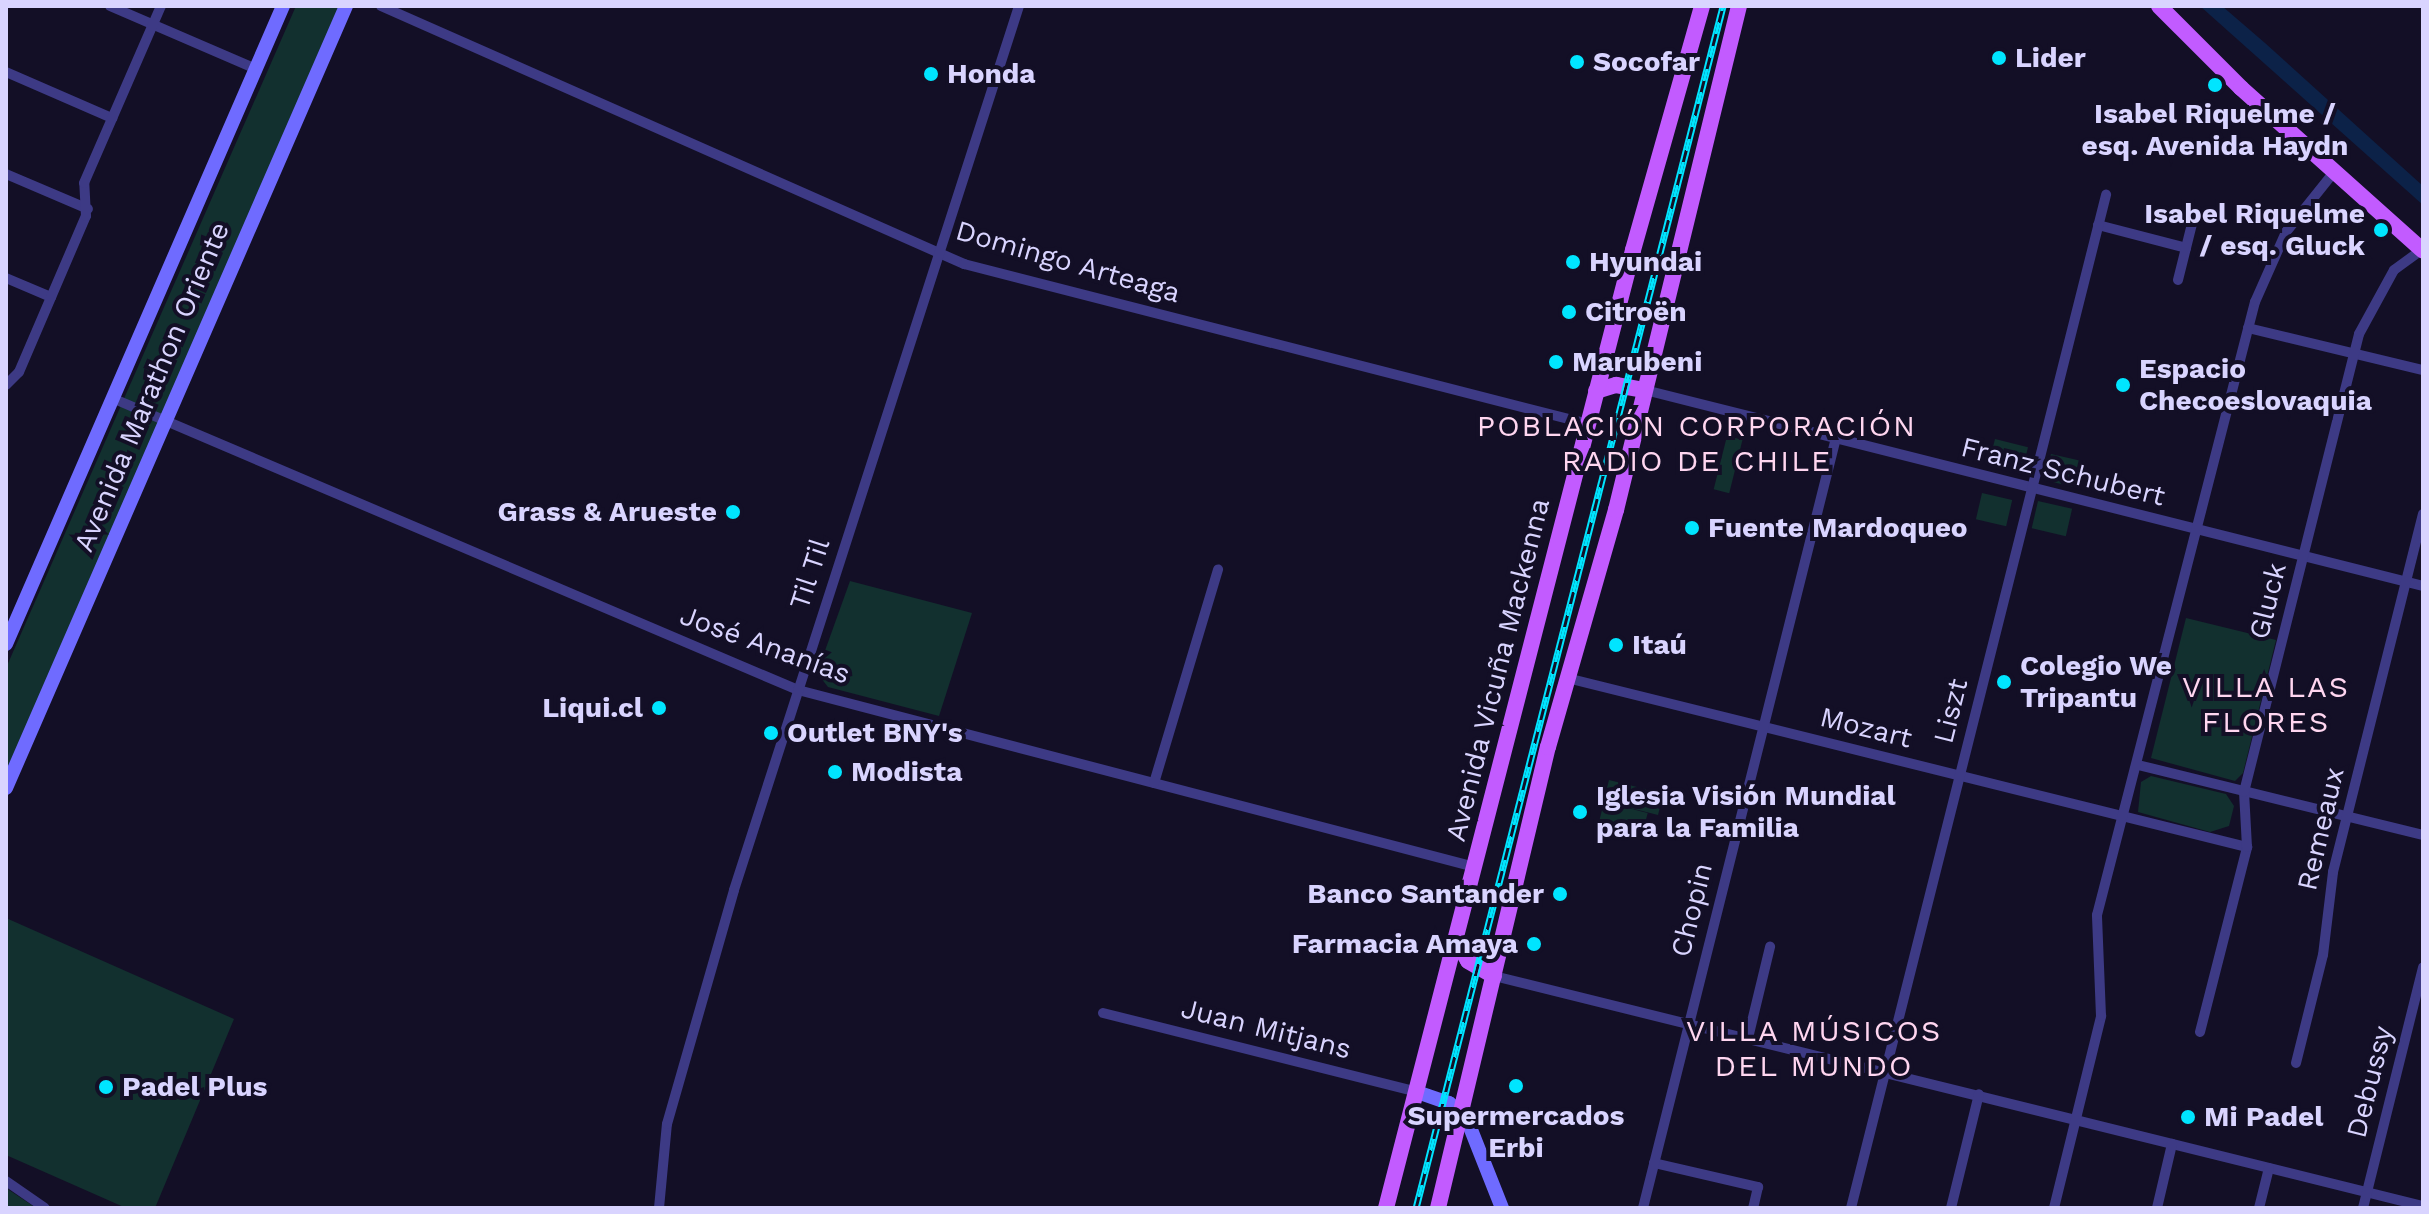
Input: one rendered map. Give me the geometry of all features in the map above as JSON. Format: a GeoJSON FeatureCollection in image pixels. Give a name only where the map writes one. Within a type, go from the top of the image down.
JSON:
{"type":"FeatureCollection","features":[{"type":"Feature","properties":{"kind":"main road","name":"Avenida Marathon Oriente"},"geometry":{"type":"LineString","coordinates":[[6,644],[10,622],[112,398],[283,6]]}},
{"type":"Feature","properties":{"kind":"main road","name":"Avenida Marathon Oriente"},"geometry":{"type":"LineString","coordinates":[[6,788],[346,6]]}},
{"type":"Feature","properties":{"kind":"main road","name":"Avenida Vicuña Mackenna"},"geometry":{"type":"LineString","coordinates":[[1386,1208],[1596,391],[1702,6]]}},
{"type":"Feature","properties":{"kind":"main road"},"geometry":{"type":"LineString","coordinates":[[1438,1208],[1567,678],[1645,390],[1739,6]]}},
{"type":"Feature","properties":{"kind":"main road"},"geometry":{"type":"LineString","coordinates":[[2159,6],[2334,172],[2423,251]]}},
{"type":"Feature","properties":{"kind":"main road"},"geometry":{"type":"LineString","coordinates":[[1596,391],[1616,385],[1645,390]]}},
{"type":"Feature","properties":{"kind":"main road"},"geometry":{"type":"LineString","coordinates":[[1456,940],[1468,961],[1494,976]]}},
{"type":"Feature","properties":{"kind":"main road"},"geometry":{"type":"LineString","coordinates":[[1417,1092],[1462,1113],[1502,1208]]}},
{"type":"Feature","properties":{"kind":"street"},"geometry":{"type":"LineString","coordinates":[[110,6],[256,69]]}},
{"type":"Feature","properties":{"kind":"street"},"geometry":{"type":"LineString","coordinates":[[7,383],[51,297],[88,209],[84,183],[161,6]]}},
{"type":"Feature","properties":{"kind":"street","name":"Domingo Arteaga"},"geometry":{"type":"LineString","coordinates":[[381,6],[964,264],[1588,424]]}},
{"type":"Feature","properties":{"kind":"street","name":"Til Til"},"geometry":{"type":"LineString","coordinates":[[659,1208],[671,1108],[798,690],[1019,6]]}},
{"type":"Feature","properties":{"kind":"street"},"geometry":{"type":"LineString","coordinates":[[6,72],[112,118]]}},
{"type":"Feature","properties":{"kind":"street"},"geometry":{"type":"LineString","coordinates":[[2054,1208],[2102,1005],[2097,915],[2248,328],[2276,249],[2334,172]]}},
{"type":"Feature","properties":{"kind":"street"},"geometry":{"type":"LineString","coordinates":[[6,174],[88,209]]}},
{"type":"Feature","properties":{"kind":"street","name":"Liszt"},"geometry":{"type":"LineString","coordinates":[[1851,1208],[2106,195]]}},
{"type":"Feature","properties":{"kind":"street"},"geometry":{"type":"LineString","coordinates":[[2178,280],[2194,216]]}},
{"type":"Feature","properties":{"kind":"street"},"geometry":{"type":"LineString","coordinates":[[2098,225],[2186,248]]}},
{"type":"Feature","properties":{"kind":"street","name":"Gluck"},"geometry":{"type":"LineString","coordinates":[[2200,1032],[2247,847],[2244,792],[2354,354],[2384,283],[2404,259],[2423,251]]}},
{"type":"Feature","properties":{"kind":"street"},"geometry":{"type":"LineString","coordinates":[[6,278],[51,297]]}},
{"type":"Feature","properties":{"kind":"street"},"geometry":{"type":"LineString","coordinates":[[2248,328],[2423,370]]}},
{"type":"Feature","properties":{"kind":"street","name":"Franz Schubert"},"geometry":{"type":"LineString","coordinates":[[1645,390],[2423,586]]}},
{"type":"Feature","properties":{"kind":"street","name":"José Ananías"},"geometry":{"type":"LineString","coordinates":[[112,398],[798,690],[1475,867]]}},
{"type":"Feature","properties":{"kind":"street","name":"Chopin"},"geometry":{"type":"LineString","coordinates":[[1643,1208],[1836,438]]}},
{"type":"Feature","properties":{"kind":"street","name":"Remeaux"},"geometry":{"type":"LineString","coordinates":[[2296,1063],[2323,955],[2331,882],[2423,514]]}},
{"type":"Feature","properties":{"kind":"street"},"geometry":{"type":"LineString","coordinates":[[1154,783],[1218,569]]}},
{"type":"Feature","properties":{"kind":"street","name":"Mozart"},"geometry":{"type":"LineString","coordinates":[[1567,678],[2247,847]]}},
{"type":"Feature","properties":{"kind":"street"},"geometry":{"type":"LineString","coordinates":[[2138,765],[2423,835]]}},
{"type":"Feature","properties":{"kind":"street"},"geometry":{"type":"LineString","coordinates":[[1748,1038],[1770,947]]}},
{"type":"Feature","properties":{"kind":"street","name":"Debussy"},"geometry":{"type":"LineString","coordinates":[[2363,1208],[2423,967]]}},
{"type":"Feature","properties":{"kind":"street"},"geometry":{"type":"LineString","coordinates":[[1494,976],[2423,1206]]}},
{"type":"Feature","properties":{"kind":"street","name":"Juan Mitjans"},"geometry":{"type":"LineString","coordinates":[[1103,1013],[1417,1092]]}},
{"type":"Feature","properties":{"kind":"street"},"geometry":{"type":"LineString","coordinates":[[1951,1208],[1979,1094]]}},
{"type":"Feature","properties":{"kind":"street"},"geometry":{"type":"LineString","coordinates":[[2157,1208],[2172,1144]]}},
{"type":"Feature","properties":{"kind":"street"},"geometry":{"type":"LineString","coordinates":[[1654,1163],[1758,1187],[1753,1208]]}},
{"type":"Feature","properties":{"kind":"street"},"geometry":{"type":"LineString","coordinates":[[2259,1208],[2269,1168]]}},
{"type":"Feature","properties":{"kind":"street"},"geometry":{"type":"LineString","coordinates":[[6,1181],[45,1208]]}},
{"type":"Feature","properties":{"kind":"green space"},"geometry":{"type":"Polygon","coordinates":[[[296,6],[341,6],[6,775],[6,668],[296,6]]]}},
{"type":"Feature","properties":{"kind":"green space"},"geometry":{"type":"Polygon","coordinates":[[[1727,436],[1743,440],[1729,493],[1714,489],[1727,436]]]}},
{"type":"Feature","properties":{"kind":"green space"},"geometry":{"type":"Polygon","coordinates":[[[1995,439],[2028,447],[2021,473],[1988,465],[1995,439]]]}},
{"type":"Feature","properties":{"kind":"green space"},"geometry":{"type":"Polygon","coordinates":[[[2051,454],[2085,462],[2079,488],[2045,480],[2051,454]]]}},
{"type":"Feature","properties":{"kind":"green space"},"geometry":{"type":"Polygon","coordinates":[[[1982,493],[2012,500],[2006,526],[1976,519],[1982,493]]]}},
{"type":"Feature","properties":{"kind":"green space"},"geometry":{"type":"Polygon","coordinates":[[[2038,501],[2072,509],[2066,536],[2032,528],[2038,501]]]}},
{"type":"Feature","properties":{"kind":"green space"},"geometry":{"type":"Polygon","coordinates":[[[850,581],[972,613],[939,716],[828,687],[817,673],[850,581]]]}},
{"type":"Feature","properties":{"kind":"green space"},"geometry":{"type":"Polygon","coordinates":[[[2186,618],[2276,640],[2243,773],[2235,781],[2151,758],[2186,618]]]}},
{"type":"Feature","properties":{"kind":"green space"},"geometry":{"type":"Polygon","coordinates":[[[2151,776],[2226,794],[2234,806],[2229,826],[2210,832],[2138,812],[2141,782],[2151,776]]]}},
{"type":"Feature","properties":{"kind":"green space"},"geometry":{"type":"Polygon","coordinates":[[[1609,780],[1663,794],[1658,815],[1604,801],[1609,780]]]}},
{"type":"Feature","properties":{"kind":"green space"},"geometry":{"type":"Polygon","coordinates":[[[1604,802],[1648,813],[1641,839],[1597,828],[1604,802]]]}},
{"type":"Feature","properties":{"kind":"green space","name":"Padel Plus"},"geometry":{"type":"Polygon","coordinates":[[[6,918],[234,1019],[155,1208],[126,1208],[6,1155],[6,918]]]}},
{"type":"Feature","properties":{"kind":"green space"},"geometry":{"type":"Polygon","coordinates":[[[6,1188],[36,1208],[6,1206],[6,1188]]]}},
{"type":"Feature","properties":{"kind":"water"},"geometry":{"type":"Polygon","coordinates":[[[2200,6],[2222,6],[2265,43],[2423,186],[2423,205],[2200,6]]]}},
{"type":"Feature","properties":{"kind":"railway"},"geometry":{"type":"LineString","coordinates":[[1416,1208],[1723,6]]}},
{"type":"Feature","properties":{"kind":"place","name":"Lider"},"geometry":{"type":"Point","coordinates":[1999,58]}},
{"type":"Feature","properties":{"kind":"place","name":"Socofar"},"geometry":{"type":"Point","coordinates":[1577,62]}},
{"type":"Feature","properties":{"kind":"place","name":"Honda"},"geometry":{"type":"Point","coordinates":[931,74]}},
{"type":"Feature","properties":{"kind":"place","name":"Isabel Riquelme / esq. Avenida Haydn"},"geometry":{"type":"Point","coordinates":[2215,85]}},
{"type":"Feature","properties":{"kind":"place","name":"Isabel Riquelme / esq. Gluck"},"geometry":{"type":"Point","coordinates":[2381,230]}},
{"type":"Feature","properties":{"kind":"place","name":"Hyundai"},"geometry":{"type":"Point","coordinates":[1573,262]}},
{"type":"Feature","properties":{"kind":"place","name":"Citroën"},"geometry":{"type":"Point","coordinates":[1569,312]}},
{"type":"Feature","properties":{"kind":"place","name":"Marubeni"},"geometry":{"type":"Point","coordinates":[1556,362]}},
{"type":"Feature","properties":{"kind":"place","name":"Espacio Checoeslovaquia"},"geometry":{"type":"Point","coordinates":[2123,385]}},
{"type":"Feature","properties":{"kind":"place","name":"Grass & Arueste"},"geometry":{"type":"Point","coordinates":[733,512]}},
{"type":"Feature","properties":{"kind":"place","name":"Fuente Mardoqueo"},"geometry":{"type":"Point","coordinates":[1692,528]}},
{"type":"Feature","properties":{"kind":"place","name":"Itaú"},"geometry":{"type":"Point","coordinates":[1616,645]}},
{"type":"Feature","properties":{"kind":"place","name":"Colegio We Tripantu"},"geometry":{"type":"Point","coordinates":[2004,682]}},
{"type":"Feature","properties":{"kind":"place","name":"Liqui.cl"},"geometry":{"type":"Point","coordinates":[659,708]}},
{"type":"Feature","properties":{"kind":"place","name":"Outlet BNY's"},"geometry":{"type":"Point","coordinates":[771,733]}},
{"type":"Feature","properties":{"kind":"place","name":"Modista"},"geometry":{"type":"Point","coordinates":[835,772]}},
{"type":"Feature","properties":{"kind":"place","name":"Iglesia Visión Mundial para la Familia"},"geometry":{"type":"Point","coordinates":[1580,812]}},
{"type":"Feature","properties":{"kind":"place","name":"Banco Santander"},"geometry":{"type":"Point","coordinates":[1560,894]}},
{"type":"Feature","properties":{"kind":"place","name":"Farmacia Amaya"},"geometry":{"type":"Point","coordinates":[1534,944]}},
{"type":"Feature","properties":{"kind":"place","name":"Supermercados Erbi"},"geometry":{"type":"Point","coordinates":[1516,1086]}},
{"type":"Feature","properties":{"kind":"place","name":"Padel Plus"},"geometry":{"type":"Point","coordinates":[106,1087]}},
{"type":"Feature","properties":{"kind":"place","name":"Mi Padel"},"geometry":{"type":"Point","coordinates":[2188,1117]}},
{"type":"Feature","properties":{"kind":"district","name":"POBLACIÓN CORPORACIÓN RADIO DE CHILE"},"geometry":{"type":"Point","coordinates":[1697,443]}},
{"type":"Feature","properties":{"kind":"district","name":"VILLA LAS FLORES"},"geometry":{"type":"Point","coordinates":[2266,704]}},
{"type":"Feature","properties":{"kind":"district","name":"VILLA MÚSICOS DEL MUNDO"},"geometry":{"type":"Point","coordinates":[1814,1048]}}]}
